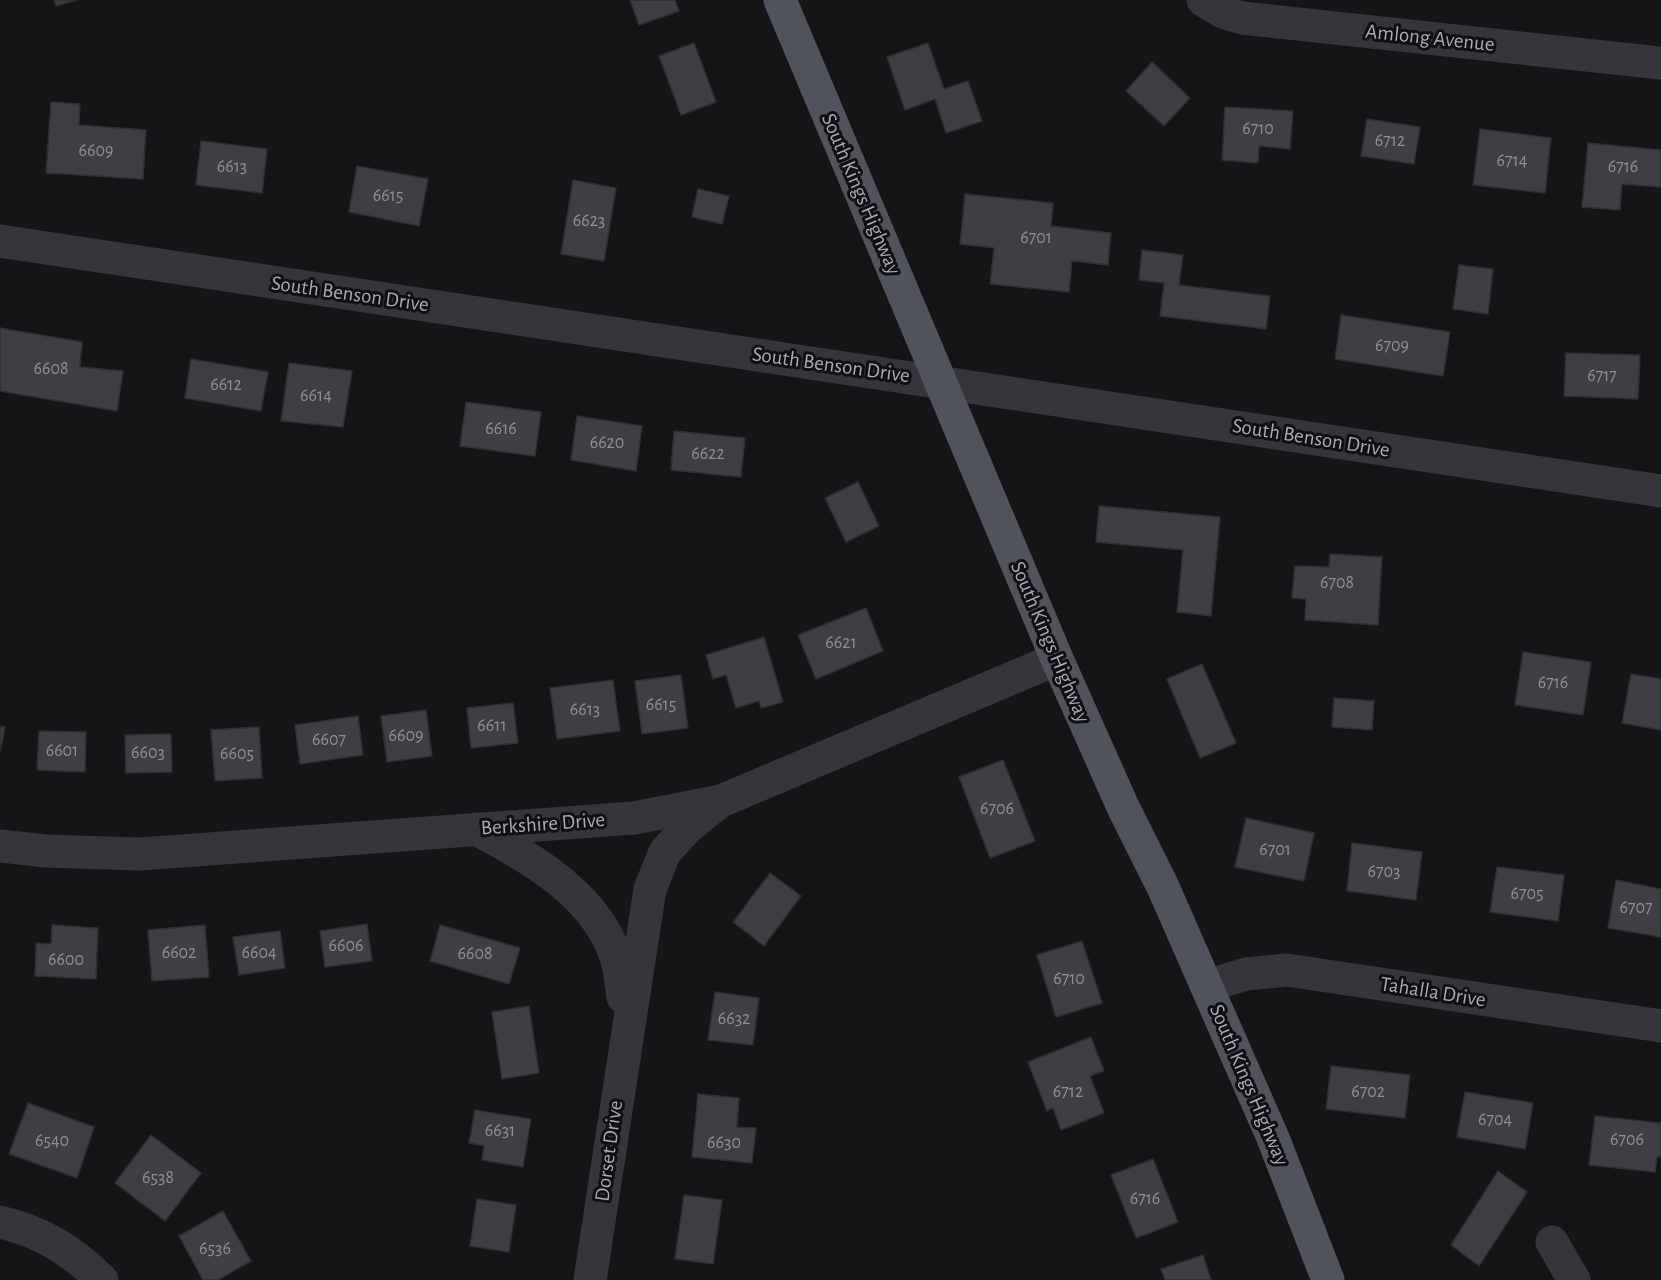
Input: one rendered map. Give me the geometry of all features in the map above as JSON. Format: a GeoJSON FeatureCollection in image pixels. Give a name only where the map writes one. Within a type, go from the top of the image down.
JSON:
{"type":"FeatureCollection","features":[{"type":"Feature","properties":{"kind":"main road","name":"South Kings Highway"},"geometry":{"type":"LineString","coordinates":[[780,0],[1057,659],[1207,986],[1273,1138],[1328,1280]]}},
{"type":"Feature","properties":{"kind":"street","name":"Amlong Avenue"},"geometry":{"type":"LineString","coordinates":[[1203,0],[1223,12],[1242,18],[1661,63]]}},
{"type":"Feature","properties":{"kind":"street","name":"South Benson Drive"},"geometry":{"type":"LineString","coordinates":[[0,241],[1661,491]]}},
{"type":"Feature","properties":{"kind":"street","name":"Berkshire Drive"},"geometry":{"type":"LineString","coordinates":[[0,846],[46,851],[140,854],[634,818],[721,801],[1057,659]]}},
{"type":"Feature","properties":{"kind":"street","name":"Dorset Drive"},"geometry":{"type":"LineString","coordinates":[[590,1280],[650,889],[665,852],[686,829],[721,801]]}},
{"type":"Feature","properties":{"kind":"street","name":"Dorset Drive"},"geometry":{"type":"LineString","coordinates":[[476,829],[528,855],[569,888],[598,923],[616,956],[628,1023]]}},
{"type":"Feature","properties":{"kind":"street","name":"Tahalla Drive"},"geometry":{"type":"LineString","coordinates":[[1207,986],[1246,974],[1287,970],[1661,1026]]}},
{"type":"Feature","properties":{"kind":"street"},"geometry":{"type":"LineString","coordinates":[[0,1222],[35,1232],[58,1243],[83,1261],[102,1280]]}},
{"type":"Feature","properties":{"kind":"street"},"geometry":{"type":"LineString","coordinates":[[1552,1242],[1574,1280]]}},
{"type":"Feature","properties":{"kind":"building"},"geometry":{"type":"Polygon","coordinates":[[[54,0],[77,0],[56,6],[54,0]]]}},
{"type":"Feature","properties":{"kind":"building"},"geometry":{"type":"Polygon","coordinates":[[[630,0],[675,0],[679,11],[639,25],[630,0]]]}},
{"type":"Feature","properties":{"kind":"building"},"geometry":{"type":"Polygon","coordinates":[[[694,43],[716,102],[681,115],[659,56],[694,43]]]}},
{"type":"Feature","properties":{"kind":"building"},"geometry":{"type":"Polygon","coordinates":[[[928,43],[944,89],[968,81],[982,121],[946,133],[935,99],[905,110],[887,57],[928,43]]]}},
{"type":"Feature","properties":{"kind":"building"},"geometry":{"type":"Polygon","coordinates":[[[1152,62],[1190,98],[1164,126],[1126,91],[1152,62]]]}},
{"type":"Feature","properties":{"kind":"building"},"geometry":{"type":"Polygon","coordinates":[[[51,102],[80,104],[79,125],[146,130],[143,179],[46,173],[51,102]]]}},
{"type":"Feature","properties":{"kind":"building"},"geometry":{"type":"Polygon","coordinates":[[[1225,107],[1293,111],[1290,149],[1259,146],[1258,163],[1222,160],[1225,107]]]}},
{"type":"Feature","properties":{"kind":"building"},"geometry":{"type":"Polygon","coordinates":[[[1367,119],[1420,127],[1414,164],[1361,156],[1367,119]]]}},
{"type":"Feature","properties":{"kind":"building"},"geometry":{"type":"Polygon","coordinates":[[[1480,129],[1551,138],[1545,193],[1473,185],[1480,129]]]}},
{"type":"Feature","properties":{"kind":"building"},"geometry":{"type":"Polygon","coordinates":[[[201,141],[267,149],[262,193],[196,185],[201,141]]]}},
{"type":"Feature","properties":{"kind":"building"},"geometry":{"type":"Polygon","coordinates":[[[1588,143],[1661,150],[1661,187],[1622,184],[1620,210],[1582,207],[1588,143]]]}},
{"type":"Feature","properties":{"kind":"building"},"geometry":{"type":"Polygon","coordinates":[[[357,166],[428,179],[419,226],[349,212],[357,166]]]}},
{"type":"Feature","properties":{"kind":"building"},"geometry":{"type":"Polygon","coordinates":[[[573,180],[616,188],[604,261],[561,254],[573,180]]]}},
{"type":"Feature","properties":{"kind":"building"},"geometry":{"type":"Polygon","coordinates":[[[698,189],[729,196],[722,224],[692,217],[698,189]]]}},
{"type":"Feature","properties":{"kind":"building"},"geometry":{"type":"Polygon","coordinates":[[[965,194],[1053,203],[1051,226],[1111,233],[1108,265],[1072,261],[1069,292],[990,284],[994,248],[960,244],[965,194]]]}},
{"type":"Feature","properties":{"kind":"building"},"geometry":{"type":"Polygon","coordinates":[[[1142,250],[1183,255],[1179,285],[1270,296],[1266,329],[1160,316],[1164,283],[1139,280],[1142,250]]]}},
{"type":"Feature","properties":{"kind":"building"},"geometry":{"type":"Polygon","coordinates":[[[1459,265],[1493,269],[1488,314],[1453,309],[1459,265]]]}},
{"type":"Feature","properties":{"kind":"building"},"geometry":{"type":"Polygon","coordinates":[[[1341,315],[1450,332],[1443,376],[1335,359],[1341,315]]]}},
{"type":"Feature","properties":{"kind":"building"},"geometry":{"type":"Polygon","coordinates":[[[0,328],[82,342],[80,367],[123,371],[117,411],[0,391],[0,328]]]}},
{"type":"Feature","properties":{"kind":"building"},"geometry":{"type":"Polygon","coordinates":[[[1566,353],[1640,355],[1638,399],[1564,396],[1566,353]]]}},
{"type":"Feature","properties":{"kind":"building"},"geometry":{"type":"Polygon","coordinates":[[[191,359],[268,372],[261,411],[185,398],[191,359]]]}},
{"type":"Feature","properties":{"kind":"building"},"geometry":{"type":"Polygon","coordinates":[[[289,363],[352,371],[343,427],[281,421],[289,363]]]}},
{"type":"Feature","properties":{"kind":"building"},"geometry":{"type":"Polygon","coordinates":[[[466,402],[541,412],[535,456],[460,446],[466,402]]]}},
{"type":"Feature","properties":{"kind":"building"},"geometry":{"type":"Polygon","coordinates":[[[577,416],[642,426],[636,471],[571,460],[577,416]]]}},
{"type":"Feature","properties":{"kind":"building"},"geometry":{"type":"Polygon","coordinates":[[[674,431],[745,438],[741,477],[671,470],[674,431]]]}},
{"type":"Feature","properties":{"kind":"building"},"geometry":{"type":"Polygon","coordinates":[[[858,482],[879,526],[846,542],[825,498],[858,482]]]}},
{"type":"Feature","properties":{"kind":"building"},"geometry":{"type":"Polygon","coordinates":[[[1099,506],[1220,517],[1211,616],[1177,612],[1183,550],[1096,542],[1099,506]]]}},
{"type":"Feature","properties":{"kind":"building"},"geometry":{"type":"Polygon","coordinates":[[[1330,554],[1382,557],[1378,625],[1305,620],[1306,599],[1292,598],[1295,566],[1329,567],[1330,554]]]}},
{"type":"Feature","properties":{"kind":"building"},"geometry":{"type":"Polygon","coordinates":[[[866,608],[883,651],[816,679],[798,635],[866,608]]]}},
{"type":"Feature","properties":{"kind":"building"},"geometry":{"type":"Polygon","coordinates":[[[764,637],[783,702],[761,708],[759,701],[736,708],[726,675],[713,679],[706,655],[764,637]]]}},
{"type":"Feature","properties":{"kind":"building"},"geometry":{"type":"Polygon","coordinates":[[[1523,652],[1591,662],[1583,715],[1515,705],[1523,652]]]}},
{"type":"Feature","properties":{"kind":"building"},"geometry":{"type":"Polygon","coordinates":[[[1202,664],[1236,743],[1200,758],[1167,679],[1202,664]]]}},
{"type":"Feature","properties":{"kind":"building"},"geometry":{"type":"Polygon","coordinates":[[[1631,674],[1661,679],[1661,730],[1622,723],[1631,674]]]}},
{"type":"Feature","properties":{"kind":"building"},"geometry":{"type":"Polygon","coordinates":[[[681,675],[688,728],[642,734],[635,681],[681,675]]]}},
{"type":"Feature","properties":{"kind":"building"},"geometry":{"type":"Polygon","coordinates":[[[613,680],[620,731],[557,739],[550,688],[613,680]]]}},
{"type":"Feature","properties":{"kind":"building"},"geometry":{"type":"Polygon","coordinates":[[[1334,698],[1374,701],[1372,730],[1332,727],[1334,698]]]}},
{"type":"Feature","properties":{"kind":"building"},"geometry":{"type":"Polygon","coordinates":[[[513,703],[518,743],[471,748],[467,708],[513,703]]]}},
{"type":"Feature","properties":{"kind":"building"},"geometry":{"type":"Polygon","coordinates":[[[426,710],[432,756],[387,762],[381,716],[426,710]]]}},
{"type":"Feature","properties":{"kind":"building"},"geometry":{"type":"Polygon","coordinates":[[[358,716],[363,755],[300,764],[295,725],[358,716]]]}},
{"type":"Feature","properties":{"kind":"building"},"geometry":{"type":"Polygon","coordinates":[[[0,726],[5,727],[0,752],[0,726]]]}},
{"type":"Feature","properties":{"kind":"building"},"geometry":{"type":"Polygon","coordinates":[[[259,727],[262,778],[215,781],[211,730],[259,727]]]}},
{"type":"Feature","properties":{"kind":"building"},"geometry":{"type":"Polygon","coordinates":[[[39,731],[86,732],[85,772],[37,770],[39,731]]]}},
{"type":"Feature","properties":{"kind":"building"},"geometry":{"type":"Polygon","coordinates":[[[171,734],[172,772],[126,773],[125,735],[171,734]]]}},
{"type":"Feature","properties":{"kind":"building"},"geometry":{"type":"Polygon","coordinates":[[[1003,760],[1035,841],[990,858],[959,777],[1003,760]]]}},
{"type":"Feature","properties":{"kind":"building"},"geometry":{"type":"Polygon","coordinates":[[[1246,818],[1314,833],[1304,881],[1235,867],[1246,818]]]}},
{"type":"Feature","properties":{"kind":"building"},"geometry":{"type":"Polygon","coordinates":[[[1352,843],[1422,852],[1416,900],[1347,891],[1352,843]]]}},
{"type":"Feature","properties":{"kind":"building"},"geometry":{"type":"Polygon","coordinates":[[[1497,867],[1564,875],[1558,921],[1490,912],[1497,867]]]}},
{"type":"Feature","properties":{"kind":"building"},"geometry":{"type":"Polygon","coordinates":[[[770,873],[801,896],[764,946],[733,922],[770,873]]]}},
{"type":"Feature","properties":{"kind":"building"},"geometry":{"type":"Polygon","coordinates":[[[1616,880],[1661,889],[1661,937],[1608,928],[1616,880]]]}},
{"type":"Feature","properties":{"kind":"building"},"geometry":{"type":"Polygon","coordinates":[[[367,924],[372,961],[325,967],[320,931],[367,924]]]}},
{"type":"Feature","properties":{"kind":"building"},"geometry":{"type":"Polygon","coordinates":[[[52,925],[98,928],[96,979],[35,976],[36,943],[51,944],[52,925]]]}},
{"type":"Feature","properties":{"kind":"building"},"geometry":{"type":"Polygon","coordinates":[[[205,925],[209,977],[152,981],[148,930],[205,925]]]}},
{"type":"Feature","properties":{"kind":"building"},"geometry":{"type":"Polygon","coordinates":[[[440,925],[520,948],[509,984],[430,961],[440,925]]]}},
{"type":"Feature","properties":{"kind":"building"},"geometry":{"type":"Polygon","coordinates":[[[280,931],[285,968],[239,975],[233,937],[280,931]]]}},
{"type":"Feature","properties":{"kind":"building"},"geometry":{"type":"Polygon","coordinates":[[[1082,941],[1102,1003],[1056,1017],[1037,955],[1082,941]]]}},
{"type":"Feature","properties":{"kind":"building"},"geometry":{"type":"Polygon","coordinates":[[[715,992],[759,998],[753,1045],[708,1040],[715,992]]]}},
{"type":"Feature","properties":{"kind":"building"},"geometry":{"type":"Polygon","coordinates":[[[529,1006],[539,1073],[502,1079],[492,1012],[529,1006]]]}},
{"type":"Feature","properties":{"kind":"building"},"geometry":{"type":"Polygon","coordinates":[[[1091,1037],[1104,1071],[1090,1076],[1104,1113],[1061,1130],[1053,1108],[1047,1111],[1028,1062],[1091,1037]]]}},
{"type":"Feature","properties":{"kind":"building"},"geometry":{"type":"Polygon","coordinates":[[[1331,1066],[1410,1075],[1405,1118],[1326,1109],[1331,1066]]]}},
{"type":"Feature","properties":{"kind":"building"},"geometry":{"type":"Polygon","coordinates":[[[1465,1092],[1533,1103],[1525,1149],[1457,1137],[1465,1092]]]}},
{"type":"Feature","properties":{"kind":"building"},"geometry":{"type":"Polygon","coordinates":[[[698,1094],[739,1098],[737,1127],[756,1128],[752,1163],[692,1157],[698,1094]]]}},
{"type":"Feature","properties":{"kind":"building"},"geometry":{"type":"Polygon","coordinates":[[[28,1103],[94,1127],[77,1178],[9,1154],[28,1103]]]}},
{"type":"Feature","properties":{"kind":"building"},"geometry":{"type":"Polygon","coordinates":[[[475,1110],[531,1119],[523,1167],[482,1160],[484,1146],[469,1143],[475,1110]]]}},
{"type":"Feature","properties":{"kind":"building"},"geometry":{"type":"Polygon","coordinates":[[[1595,1116],[1661,1123],[1661,1157],[1657,1157],[1655,1172],[1589,1165],[1595,1116]]]}},
{"type":"Feature","properties":{"kind":"building"},"geometry":{"type":"Polygon","coordinates":[[[151,1135],[201,1173],[165,1221],[115,1183],[151,1135]]]}},
{"type":"Feature","properties":{"kind":"building"},"geometry":{"type":"Polygon","coordinates":[[[1153,1159],[1178,1222],[1136,1238],[1111,1175],[1153,1159]]]}},
{"type":"Feature","properties":{"kind":"building"},"geometry":{"type":"Polygon","coordinates":[[[1498,1171],[1527,1192],[1479,1266],[1451,1245],[1498,1171]]]}},
{"type":"Feature","properties":{"kind":"building"},"geometry":{"type":"Polygon","coordinates":[[[684,1195],[722,1200],[713,1264],[675,1259],[684,1195]]]}},
{"type":"Feature","properties":{"kind":"building"},"geometry":{"type":"Polygon","coordinates":[[[477,1199],[516,1205],[509,1252],[470,1246],[477,1199]]]}},
{"type":"Feature","properties":{"kind":"building"},"geometry":{"type":"Polygon","coordinates":[[[223,1211],[251,1261],[218,1280],[203,1280],[179,1236],[223,1211]]]}},
{"type":"Feature","properties":{"kind":"building"},"geometry":{"type":"Polygon","coordinates":[[[1203,1255],[1211,1280],[1165,1280],[1161,1269],[1203,1255]]]}}]}
